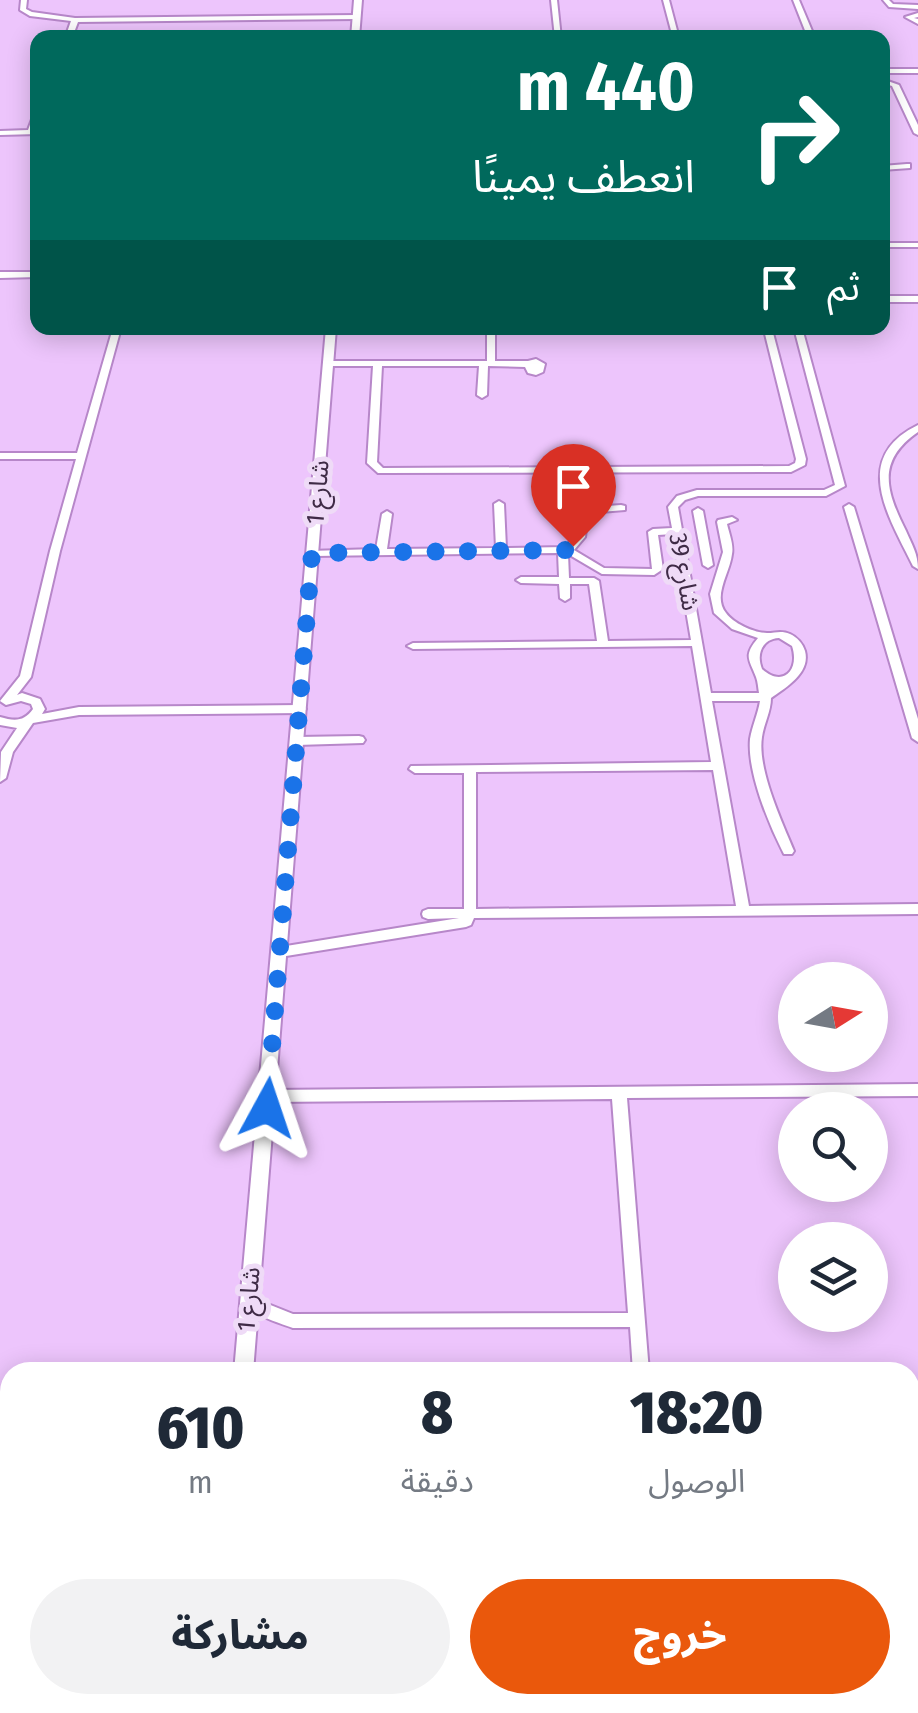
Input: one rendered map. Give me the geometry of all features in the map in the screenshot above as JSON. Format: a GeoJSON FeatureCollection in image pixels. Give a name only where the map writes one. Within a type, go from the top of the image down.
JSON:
{"type":"FeatureCollection","features":[{"type":"Feature","properties":{"kind":"street"},"geometry":{"type":"LineString","coordinates":[[24,0],[23,10],[30,14],[75,20],[357,16]]}},
{"type":"Feature","properties":{"kind":"street"},"geometry":{"type":"LineString","coordinates":[[356,30],[358,0]]}},
{"type":"Feature","properties":{"kind":"street"},"geometry":{"type":"LineString","coordinates":[[554,0],[557,30]]}},
{"type":"Feature","properties":{"kind":"street"},"geometry":{"type":"LineString","coordinates":[[666,0],[674,30]]}},
{"type":"Feature","properties":{"kind":"street"},"geometry":{"type":"LineString","coordinates":[[796,0],[809,30]]}},
{"type":"Feature","properties":{"kind":"street"},"geometry":{"type":"LineString","coordinates":[[886,0],[891,6],[918,6]]}},
{"type":"Feature","properties":{"kind":"street"},"geometry":{"type":"LineString","coordinates":[[71,30],[75,20]]}},
{"type":"Feature","properties":{"kind":"street"},"geometry":{"type":"LineString","coordinates":[[890,71],[917,73]]}},
{"type":"Feature","properties":{"kind":"street"},"geometry":{"type":"LineString","coordinates":[[890,84],[896,85],[918,132]]}},
{"type":"Feature","properties":{"kind":"street"},"geometry":{"type":"LineString","coordinates":[[0,133],[30,132]]}},
{"type":"Feature","properties":{"kind":"street"},"geometry":{"type":"LineString","coordinates":[[890,167],[907,166]]}},
{"type":"Feature","properties":{"kind":"street"},"geometry":{"type":"LineString","coordinates":[[890,246],[918,245]]}},
{"type":"Feature","properties":{"kind":"street"},"geometry":{"type":"LineString","coordinates":[[0,275],[30,274]]}},
{"type":"Feature","properties":{"kind":"street"},"geometry":{"type":"LineString","coordinates":[[890,299],[918,299]]}},
{"type":"Feature","properties":{"kind":"street"},"geometry":{"type":"LineString","coordinates":[[3,702],[25,677],[115,335]]}},
{"type":"Feature","properties":{"kind":"street","name":"شارع 1"},"geometry":{"type":"LineString","coordinates":[[243,1362],[330,335]]}},
{"type":"Feature","properties":{"kind":"street"},"geometry":{"type":"LineString","coordinates":[[482,395],[490,335]]}},
{"type":"Feature","properties":{"kind":"street"},"geometry":{"type":"LineString","coordinates":[[378,363],[372,464],[381,472],[791,469],[800,465],[801,458],[769,335]]}},
{"type":"Feature","properties":{"kind":"street","name":"شارع 39"},"geometry":{"type":"LineString","coordinates":[[744,911],[674,508],[688,495],[826,493],[840,486],[800,335]]}},
{"type":"Feature","properties":{"kind":"street"},"geometry":{"type":"LineString","coordinates":[[328,362],[530,364]]}},
{"type":"Feature","properties":{"kind":"street"},"geometry":{"type":"LineString","coordinates":[[918,428],[894,444],[882,470],[888,498],[918,566]]}},
{"type":"Feature","properties":{"kind":"street"},"geometry":{"type":"LineString","coordinates":[[0,456],[81,456]]}},
{"type":"Feature","properties":{"kind":"street"},"geometry":{"type":"LineString","coordinates":[[500,504],[501,551]]}},
{"type":"Feature","properties":{"kind":"street"},"geometry":{"type":"LineString","coordinates":[[849,506],[918,738]]}},
{"type":"Feature","properties":{"kind":"street"},"geometry":{"type":"LineString","coordinates":[[564,598],[565,550],[580,537],[583,510],[621,508]]}},
{"type":"Feature","properties":{"kind":"street"},"geometry":{"type":"LineString","coordinates":[[381,552],[387,514]]}},
{"type":"Feature","properties":{"kind":"street"},"geometry":{"type":"LineString","coordinates":[[699,517],[708,565]]}},
{"type":"Feature","properties":{"kind":"street"},"geometry":{"type":"LineString","coordinates":[[312,553],[565,550],[602,571],[654,572],[658,568],[653,532],[699,517],[727,522],[728,552],[714,594],[718,612],[736,627],[764,637],[785,638],[799,649],[800,666],[790,679],[765,697],[706,697]]}},
{"type":"Feature","properties":{"kind":"street"},"geometry":{"type":"LineString","coordinates":[[521,580],[596,583],[603,644]]}},
{"type":"Feature","properties":{"kind":"street"},"geometry":{"type":"LineString","coordinates":[[764,637],[756,644],[754,654],[765,697],[756,754],[766,802],[788,851]]}},
{"type":"Feature","properties":{"kind":"street"},"geometry":{"type":"LineString","coordinates":[[413,646],[696,643]]}},
{"type":"Feature","properties":{"kind":"street"},"geometry":{"type":"LineString","coordinates":[[761,674],[772,680],[790,679]]}},
{"type":"Feature","properties":{"kind":"street"},"geometry":{"type":"LineString","coordinates":[[0,778],[7,752],[40,709],[25,677]]}},
{"type":"Feature","properties":{"kind":"street"},"geometry":{"type":"LineString","coordinates":[[3,702],[22,697],[79,711]]}},
{"type":"Feature","properties":{"kind":"street"},"geometry":{"type":"LineString","coordinates":[[7,752],[1,722],[30,721],[79,711],[300,709]]}},
{"type":"Feature","properties":{"kind":"street"},"geometry":{"type":"LineString","coordinates":[[297,741],[359,740]]}},
{"type":"Feature","properties":{"kind":"street"},"geometry":{"type":"LineString","coordinates":[[415,769],[718,766]]}},
{"type":"Feature","properties":{"kind":"street"},"geometry":{"type":"LineString","coordinates":[[280,952],[466,922],[470,913],[470,768]]}},
{"type":"Feature","properties":{"kind":"street"},"geometry":{"type":"LineString","coordinates":[[428,914],[918,909]]}},
{"type":"Feature","properties":{"kind":"street"},"geometry":{"type":"LineString","coordinates":[[268,1096],[918,1090]]}},
{"type":"Feature","properties":{"kind":"street"},"geometry":{"type":"LineString","coordinates":[[620,1092],[641,1362]]}},
{"type":"Feature","properties":{"kind":"street"},"geometry":{"type":"LineString","coordinates":[[250,1298],[262,1309],[293,1321],[638,1320]]}},
{"type":"Feature","properties":{"kind":"route"},"geometry":{"type":"LineString","coordinates":[[267,1108],[312,553],[567,550],[573,546]]}}]}
